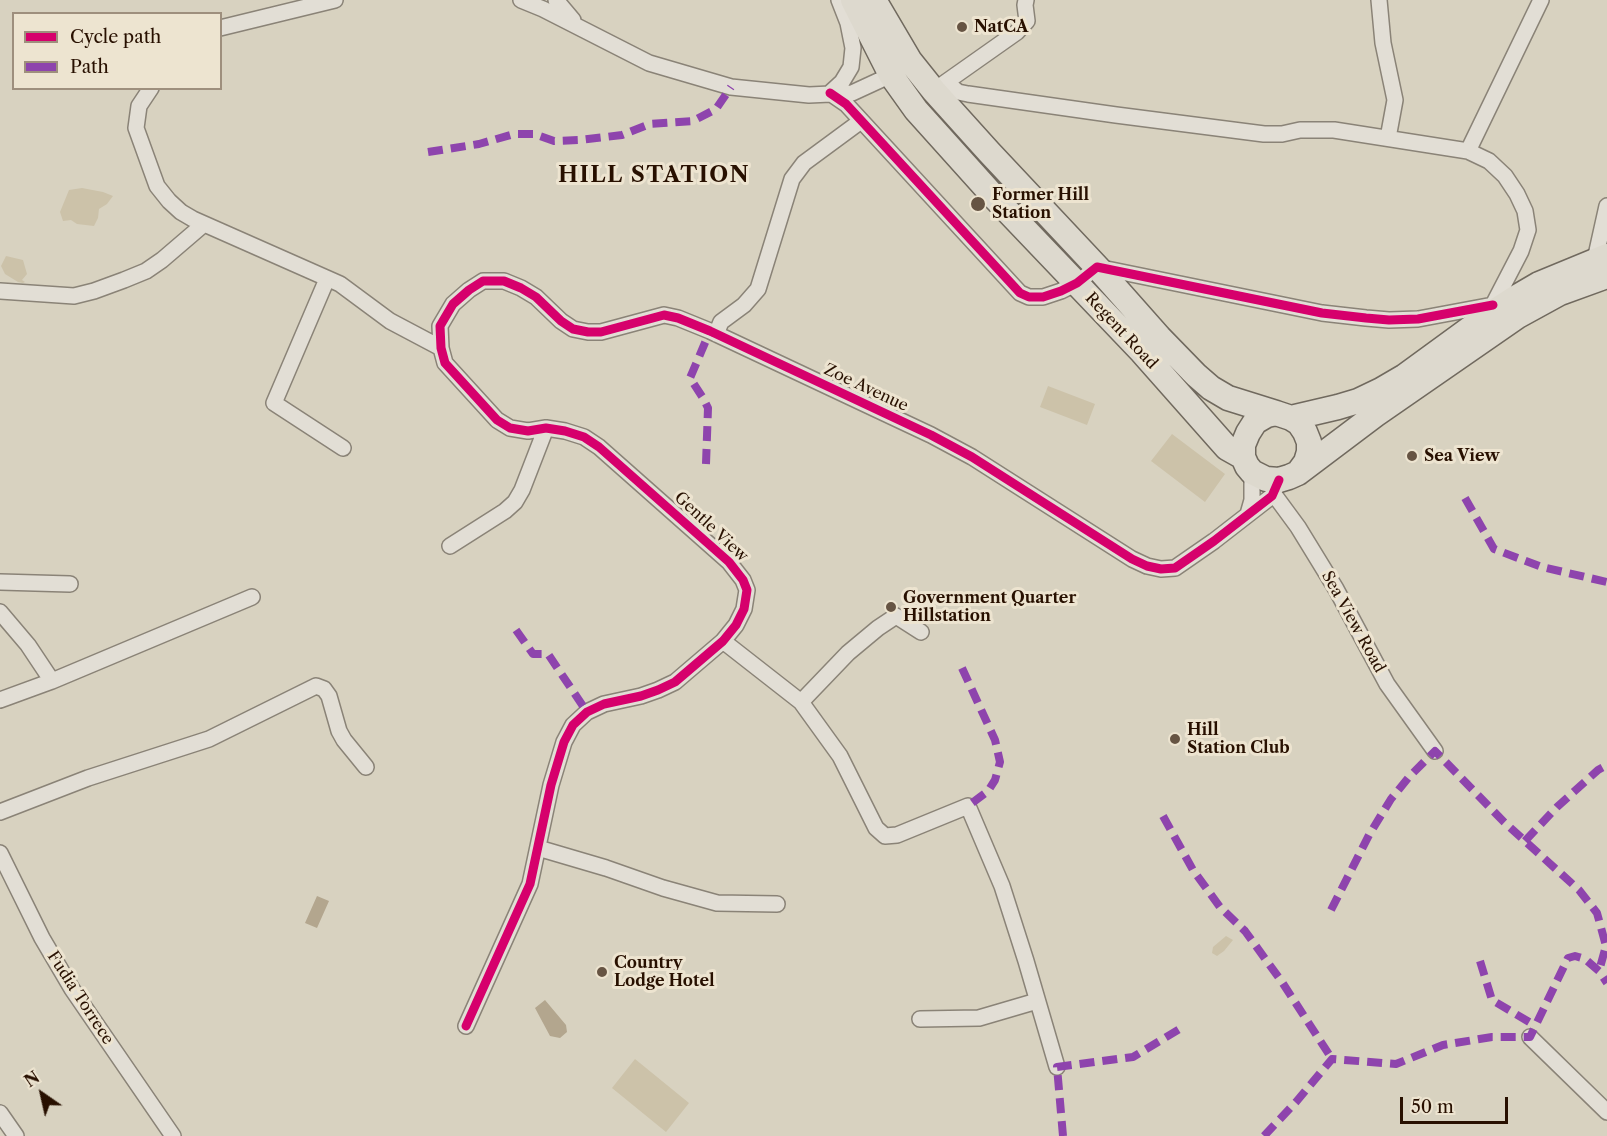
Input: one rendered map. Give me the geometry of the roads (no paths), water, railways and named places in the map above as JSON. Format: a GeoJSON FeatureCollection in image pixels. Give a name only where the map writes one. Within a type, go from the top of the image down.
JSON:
{"type":"FeatureCollection","features":[{"type":"Feature","properties":{"kind":"main road","name":"Regent Road"},"geometry":{"type":"LineString","coordinates":[[853,0],[891,75],[916,110],[980,182],[1142,352],[1227,448],[1248,465]]}},
{"type":"Feature","properties":{"kind":"main road","name":"Regent Road"},"geometry":{"type":"LineString","coordinates":[[874,0],[910,61],[940,86],[988,152],[1196,375],[1211,388],[1228,398],[1283,415]]}},
{"type":"Feature","properties":{"kind":"main road"},"geometry":{"type":"LineString","coordinates":[[1490,319],[1374,415],[1283,482],[1266,479],[1248,465],[1243,445],[1251,427],[1267,415],[1283,415],[1348,404],[1381,390],[1539,285],[1603,264]]}},
{"type":"Feature","properties":{"kind":"main road"},"geometry":{"type":"LineString","coordinates":[[1283,415],[1299,423],[1309,442],[1306,462],[1283,482]]}},
{"type":"Feature","properties":{"kind":"street"},"geometry":{"type":"LineString","coordinates":[[222,28],[335,0]]}},
{"type":"Feature","properties":{"kind":"street"},"geometry":{"type":"LineString","coordinates":[[521,0],[649,63],[731,87],[809,95],[852,93],[891,75],[910,61]]}},
{"type":"Feature","properties":{"kind":"street"},"geometry":{"type":"LineString","coordinates":[[556,0],[579,27]]}},
{"type":"Feature","properties":{"kind":"street"},"geometry":{"type":"LineString","coordinates":[[830,93],[842,82],[851,67],[853,48],[848,23],[839,0]]}},
{"type":"Feature","properties":{"kind":"street"},"geometry":{"type":"LineString","coordinates":[[940,86],[1017,32],[1027,21],[1026,0]]}},
{"type":"Feature","properties":{"kind":"street"},"geometry":{"type":"LineString","coordinates":[[1379,0],[1383,43],[1395,100],[1388,138]]}},
{"type":"Feature","properties":{"kind":"street"},"geometry":{"type":"LineString","coordinates":[[1468,151],[1541,0]]}},
{"type":"Feature","properties":{"kind":"street"},"geometry":{"type":"LineString","coordinates":[[830,93],[846,104],[1020,293],[1029,297],[1043,297],[1077,284],[1097,267],[1322,313],[1389,320],[1490,319],[1521,251],[1528,230],[1525,211],[1505,176],[1489,161],[1468,151],[1334,130],[1300,130],[1282,134],[1264,134],[968,94],[940,86]]}},
{"type":"Feature","properties":{"kind":"street"},"geometry":{"type":"LineString","coordinates":[[150,90],[139,106],[136,128],[157,186],[181,212],[340,284],[390,321],[441,348]]}},
{"type":"Feature","properties":{"kind":"street"},"geometry":{"type":"LineString","coordinates":[[716,334],[721,322],[744,305],[758,289],[792,179],[804,163],[861,121]]}},
{"type":"Feature","properties":{"kind":"street"},"geometry":{"type":"LineString","coordinates":[[1603,264],[1607,206]]}},
{"type":"Feature","properties":{"kind":"street"},"geometry":{"type":"LineString","coordinates":[[0,291],[74,296],[94,291],[146,271],[204,224]]}},
{"type":"Feature","properties":{"kind":"street"},"geometry":{"type":"LineString","coordinates":[[327,279],[274,403],[342,448]]}},
{"type":"Feature","properties":{"kind":"street","name":"Zoe Avenue"},"geometry":{"type":"LineString","coordinates":[[441,348],[440,326],[453,304],[483,281],[504,281],[521,288],[536,297],[573,329],[588,332],[601,332],[664,315],[678,318],[931,435],[972,457],[1132,559],[1161,569],[1175,568],[1214,541],[1272,496],[1283,482]]}},
{"type":"Feature","properties":{"kind":"street","name":"Gentle View"},"geometry":{"type":"LineString","coordinates":[[441,348],[445,363],[497,420],[510,428],[528,431],[546,428],[565,431],[584,437],[600,447],[729,562],[739,573],[747,590],[744,609],[736,625],[723,641],[675,682],[641,696],[604,704],[587,712],[573,725],[564,742],[551,785],[530,884],[466,1026]]}},
{"type":"Feature","properties":{"kind":"street"},"geometry":{"type":"LineString","coordinates":[[450,546],[505,511],[515,502],[522,490],[546,428]]}},
{"type":"Feature","properties":{"kind":"street"},"geometry":{"type":"LineString","coordinates":[[1248,465],[1254,486],[1248,514]]}},
{"type":"Feature","properties":{"kind":"street","name":"Sea View Road"},"geometry":{"type":"LineString","coordinates":[[1283,482],[1298,527],[1387,684],[1435,751]]}},
{"type":"Feature","properties":{"kind":"street"},"geometry":{"type":"LineString","coordinates":[[0,582],[70,584]]}},
{"type":"Feature","properties":{"kind":"street"},"geometry":{"type":"LineString","coordinates":[[0,700],[52,681],[252,597]]}},
{"type":"Feature","properties":{"kind":"street"},"geometry":{"type":"LineString","coordinates":[[0,612],[28,645],[52,681]]}},
{"type":"Feature","properties":{"kind":"street"},"geometry":{"type":"LineString","coordinates":[[801,702],[848,653],[896,616],[921,632]]}},
{"type":"Feature","properties":{"kind":"street"},"geometry":{"type":"LineString","coordinates":[[723,641],[801,702],[840,756],[876,828],[885,836],[897,835],[968,806],[1002,886],[1057,1067]]}},
{"type":"Feature","properties":{"kind":"street"},"geometry":{"type":"LineString","coordinates":[[0,812],[88,778],[209,739],[316,686],[324,689],[329,696],[339,731],[366,766]]}},
{"type":"Feature","properties":{"kind":"street"},"geometry":{"type":"LineString","coordinates":[[538,848],[717,903],[777,904]]}},
{"type":"Feature","properties":{"kind":"street","name":"Fudia Torrece"},"geometry":{"type":"LineString","coordinates":[[0,853],[42,938],[72,989],[173,1136]]}},
{"type":"Feature","properties":{"kind":"street"},"geometry":{"type":"LineString","coordinates":[[920,1019],[979,1018],[1037,1001]]}},
{"type":"Feature","properties":{"kind":"street"},"geometry":{"type":"LineString","coordinates":[[1530,1037],[1607,1112]]}},
{"type":"Feature","properties":{"kind":"street"},"geometry":{"type":"LineString","coordinates":[[0,1113],[16,1136]]}},
{"type":"Feature","properties":{"kind":"place","name":"NatCA"},"geometry":{"type":"Point","coordinates":[962,27]}},
{"type":"Feature","properties":{"kind":"place","name":"Former Hill Station"},"geometry":{"type":"Point","coordinates":[978,204]}},
{"type":"Feature","properties":{"kind":"place","name":"Sea View"},"geometry":{"type":"Point","coordinates":[1412,456]}},
{"type":"Feature","properties":{"kind":"place","name":"Government Quarter Hillstation"},"geometry":{"type":"Point","coordinates":[891,607]}},
{"type":"Feature","properties":{"kind":"place","name":"Hill Station Club"},"geometry":{"type":"Point","coordinates":[1175,739]}},
{"type":"Feature","properties":{"kind":"place","name":"Country Lodge Hotel"},"geometry":{"type":"Point","coordinates":[602,972]}},
{"type":"Feature","properties":{"kind":"district","name":"HILL STATION"},"geometry":{"type":"Point","coordinates":[654,176]}}]}
